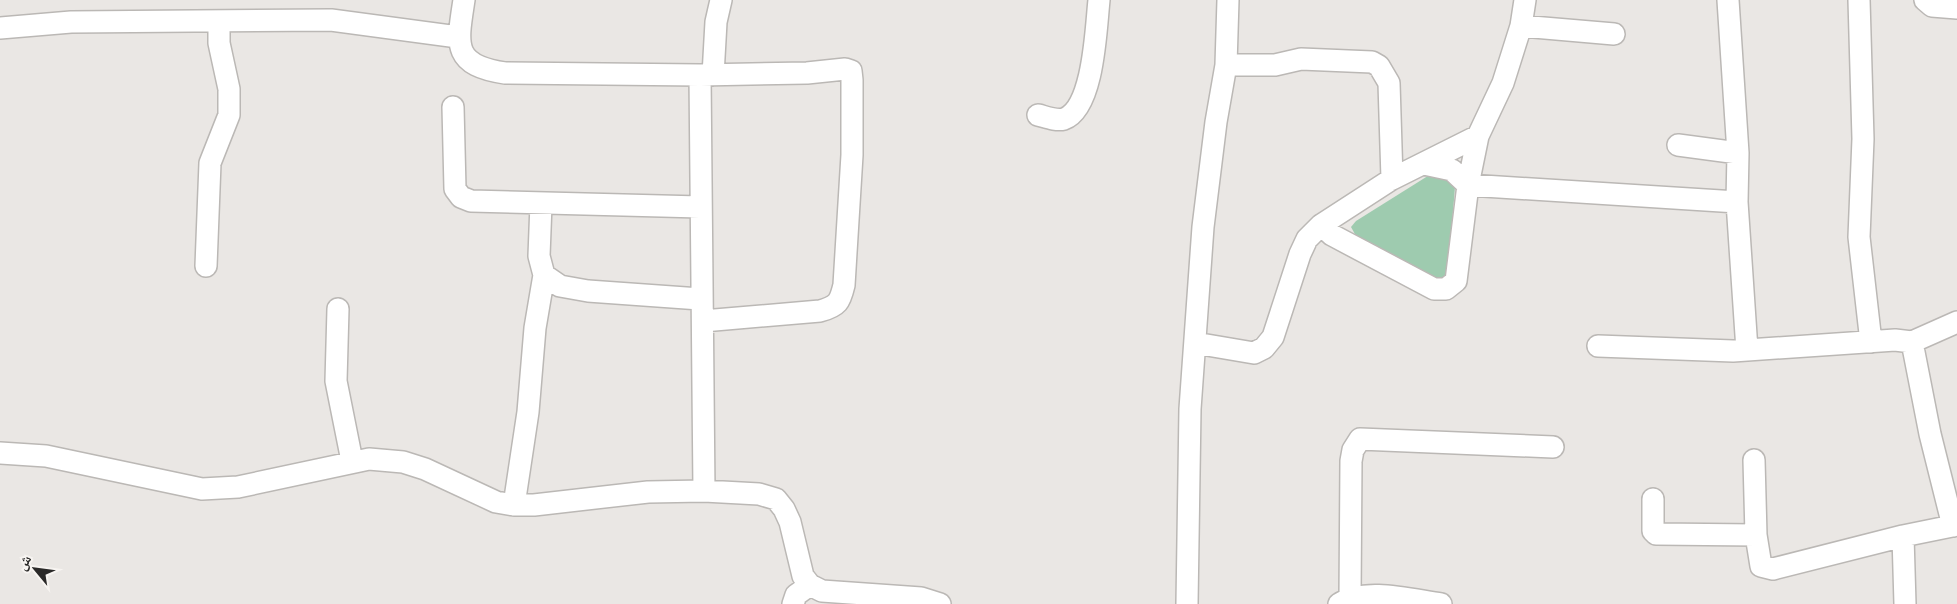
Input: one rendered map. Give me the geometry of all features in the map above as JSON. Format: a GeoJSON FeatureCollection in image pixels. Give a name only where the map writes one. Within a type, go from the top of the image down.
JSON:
{"type":"FeatureCollection","features":[{"type":"Feature","properties":{"kind":"street"},"geometry":{"type":"LineString","coordinates":[[464,0],[458,37],[466,58],[475,66],[490,71],[541,74],[706,75],[807,73],[844,69],[851,71],[852,155],[844,285],[841,298],[834,307],[820,311],[702,321]]}},
{"type":"Feature","properties":{"kind":"street"},"geometry":{"type":"LineString","coordinates":[[704,491],[700,207],[706,75],[721,0]]}},
{"type":"Feature","properties":{"kind":"street"},"geometry":{"type":"LineString","coordinates":[[1038,115],[1052,119],[1064,119],[1074,112],[1081,101],[1089,80],[1099,0]]}},
{"type":"Feature","properties":{"kind":"street"},"geometry":{"type":"LineString","coordinates":[[1187,604],[1190,409],[1203,227],[1216,122],[1226,65],[1228,0]]}},
{"type":"Feature","properties":{"kind":"street"},"geometry":{"type":"LineString","coordinates":[[1321,226],[1332,236],[1434,289],[1446,289],[1452,286],[1458,276],[1468,185],[1478,136],[1503,83],[1521,26],[1525,0]]}},
{"type":"Feature","properties":{"kind":"street"},"geometry":{"type":"LineString","coordinates":[[1728,0],[1738,153],[1737,202],[1747,350]]}},
{"type":"Feature","properties":{"kind":"street"},"geometry":{"type":"LineString","coordinates":[[1859,0],[1864,139],[1859,237],[1871,342]]}},
{"type":"Feature","properties":{"kind":"street"},"geometry":{"type":"LineString","coordinates":[[1925,0],[1937,7],[1957,8]]}},
{"type":"Feature","properties":{"kind":"street"},"geometry":{"type":"LineString","coordinates":[[0,28],[71,22],[347,21],[458,37]]}},
{"type":"Feature","properties":{"kind":"street"},"geometry":{"type":"LineString","coordinates":[[206,266],[210,163],[229,115],[230,102],[219,43],[219,22]]}},
{"type":"Feature","properties":{"kind":"street"},"geometry":{"type":"LineString","coordinates":[[1521,26],[1614,34]]}},
{"type":"Feature","properties":{"kind":"street"},"geometry":{"type":"LineString","coordinates":[[1226,65],[1275,65],[1301,59],[1372,62],[1379,66],[1389,83],[1392,179]]}},
{"type":"Feature","properties":{"kind":"street"},"geometry":{"type":"LineString","coordinates":[[453,107],[454,189],[461,197],[470,201],[700,207]]}},
{"type":"Feature","properties":{"kind":"street"},"geometry":{"type":"LineString","coordinates":[[1196,343],[1254,352],[1264,348],[1273,337],[1307,239],[1321,226],[1392,179],[1478,136]]}},
{"type":"Feature","properties":{"kind":"street"},"geometry":{"type":"LineString","coordinates":[[1678,145],[1738,153]]}},
{"type":"Feature","properties":{"kind":"street"},"geometry":{"type":"LineString","coordinates":[[1424,164],[1452,170],[1462,176],[1468,185]]}},
{"type":"Feature","properties":{"kind":"street"},"geometry":{"type":"LineString","coordinates":[[1468,185],[1737,202]]}},
{"type":"Feature","properties":{"kind":"street"},"geometry":{"type":"LineString","coordinates":[[514,505],[528,412],[535,328],[544,274],[539,256],[541,204]]}},
{"type":"Feature","properties":{"kind":"street"},"geometry":{"type":"LineString","coordinates":[[544,274],[560,286],[588,291],[700,299]]}},
{"type":"Feature","properties":{"kind":"street"},"geometry":{"type":"LineString","coordinates":[[338,309],[336,381],[352,461]]}},
{"type":"Feature","properties":{"kind":"street"},"geometry":{"type":"LineString","coordinates":[[1598,346],[1747,350],[1871,342],[1912,342],[1957,322]]}},
{"type":"Feature","properties":{"kind":"street"},"geometry":{"type":"LineString","coordinates":[[1754,460],[1756,535],[1759,560],[1761,566],[1766,569],[1826,557],[1903,536],[1955,525],[1930,434],[1912,342]]}},
{"type":"Feature","properties":{"kind":"street"},"geometry":{"type":"LineString","coordinates":[[1441,604],[1366,595],[1344,601],[1353,450],[1360,439],[1553,447]]}},
{"type":"Feature","properties":{"kind":"street"},"geometry":{"type":"LineString","coordinates":[[0,453],[46,456],[202,489],[238,487],[352,461],[369,459],[403,462],[425,469],[496,502],[514,505],[534,505],[648,492],[704,491],[759,494],[776,499],[784,509],[790,522],[803,576],[810,585],[822,591],[921,598],[940,604]]}},
{"type":"Feature","properties":{"kind":"street"},"geometry":{"type":"LineString","coordinates":[[1653,499],[1653,531],[1656,534],[1756,535]]}},
{"type":"Feature","properties":{"kind":"street"},"geometry":{"type":"LineString","coordinates":[[1903,536],[1904,604]]}},
{"type":"Feature","properties":{"kind":"street"},"geometry":{"type":"LineString","coordinates":[[793,604],[796,595],[810,585]]}},
{"type":"Feature","properties":{"kind":"green space"},"geometry":{"type":"Polygon","coordinates":[[[1431,174],[1452,181],[1455,187],[1448,272],[1442,281],[1435,281],[1356,236],[1351,227],[1356,221],[1431,174]]]}}]}
